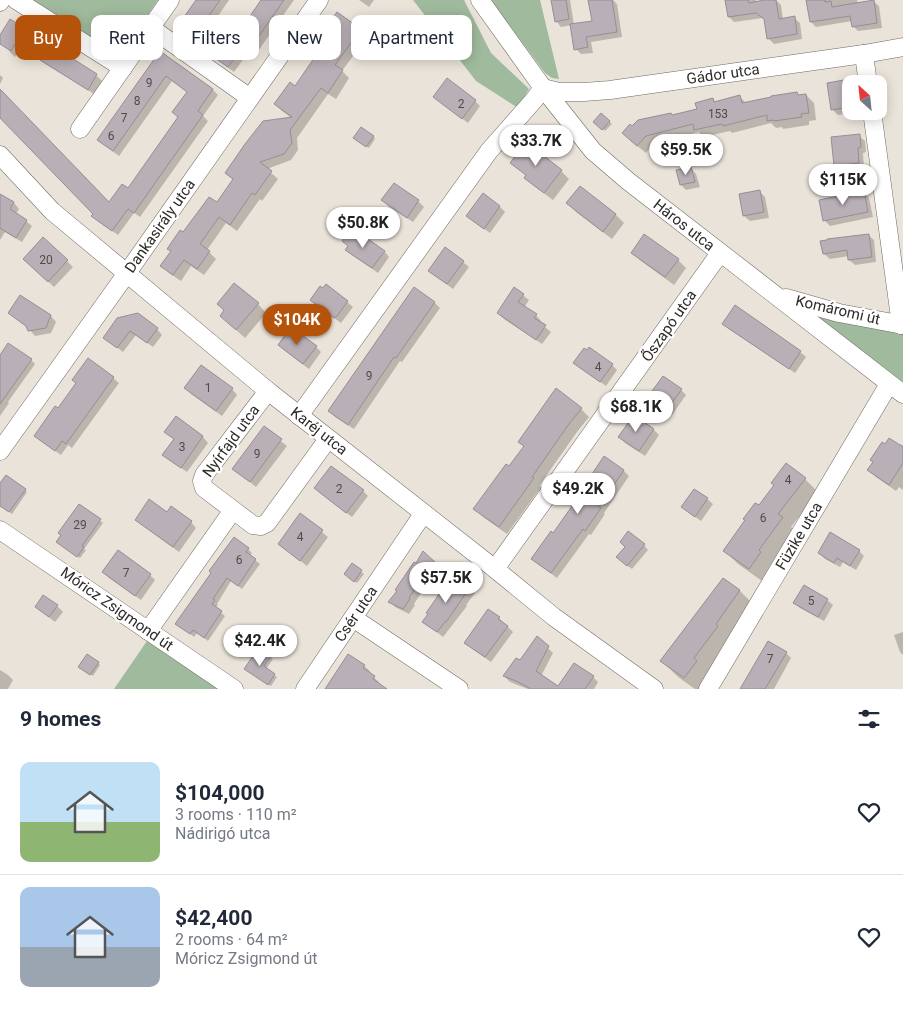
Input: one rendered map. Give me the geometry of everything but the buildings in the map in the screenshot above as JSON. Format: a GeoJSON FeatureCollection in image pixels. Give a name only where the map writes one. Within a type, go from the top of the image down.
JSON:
{"type":"FeatureCollection","features":[{"type":"Feature","properties":{"kind":"street"},"geometry":{"type":"LineString","coordinates":[[16,0],[123,68]]}},
{"type":"Feature","properties":{"kind":"street"},"geometry":{"type":"LineString","coordinates":[[160,15],[170,0]]}},
{"type":"Feature","properties":{"kind":"street","name":"Dankasirály utca"},"geometry":{"type":"LineString","coordinates":[[0,451],[319,0]]}},
{"type":"Feature","properties":{"kind":"street","name":"Háros utca"},"geometry":{"type":"LineString","coordinates":[[480,0],[543,88],[593,151],[628,182],[896,389]]}},
{"type":"Feature","properties":{"kind":"street"},"geometry":{"type":"LineString","coordinates":[[163,36],[250,98]]}},
{"type":"Feature","properties":{"kind":"street","name":"Gádor utca"},"geometry":{"type":"LineString","coordinates":[[543,88],[559,92],[610,90],[903,47]]}},
{"type":"Feature","properties":{"kind":"street"},"geometry":{"type":"LineString","coordinates":[[864,54],[867,75]]}},
{"type":"Feature","properties":{"kind":"street"},"geometry":{"type":"LineString","coordinates":[[80,129],[129,60]]}},
{"type":"Feature","properties":{"kind":"street"},"geometry":{"type":"LineString","coordinates":[[299,416],[489,151],[543,88]]}},
{"type":"Feature","properties":{"kind":"street"},"geometry":{"type":"LineString","coordinates":[[873,120],[902,325]]}},
{"type":"Feature","properties":{"kind":"street","name":"Karéj utca"},"geometry":{"type":"LineString","coordinates":[[0,155],[52,211],[268,391],[554,617],[654,689]]}},
{"type":"Feature","properties":{"kind":"street","name":"Őszapó utca"},"geometry":{"type":"LineString","coordinates":[[495,569],[720,253]]}},
{"type":"Feature","properties":{"kind":"street","name":"Komáromi út"},"geometry":{"type":"LineString","coordinates":[[773,294],[839,313],[902,325]]}},
{"type":"Feature","properties":{"kind":"street","name":"Füzike utca"},"geometry":{"type":"LineString","coordinates":[[708,689],[896,389]]}},
{"type":"Feature","properties":{"kind":"street","name":"Nyírfajd utca"},"geometry":{"type":"LineString","coordinates":[[268,391],[204,475],[202,481],[204,488],[253,525],[261,526],[267,523],[328,439]]}},
{"type":"Feature","properties":{"kind":"street"},"geometry":{"type":"LineString","coordinates":[[148,631],[233,510]]}},
{"type":"Feature","properties":{"kind":"street","name":"Csér utca"},"geometry":{"type":"LineString","coordinates":[[305,689],[423,514]]}},
{"type":"Feature","properties":{"kind":"street","name":"Móricz Zsigmond út"},"geometry":{"type":"LineString","coordinates":[[0,530],[234,689]]}},
{"type":"Feature","properties":{"kind":"street"},"geometry":{"type":"LineString","coordinates":[[353,618],[459,689]]}},
{"type":"Feature","properties":{"kind":"green space"},"geometry":{"type":"Polygon","coordinates":[[[29,0],[158,0],[148,15],[91,15],[91,39],[81,33],[81,15],[53,15],[29,0]]]}},
{"type":"Feature","properties":{"kind":"green space"},"geometry":{"type":"Polygon","coordinates":[[[413,0],[464,0],[472,15],[425,15],[413,0]]]}},
{"type":"Feature","properties":{"kind":"green space"},"geometry":{"type":"Polygon","coordinates":[[[491,0],[540,0],[559,79],[552,78],[545,73],[491,0]]]}},
{"type":"Feature","properties":{"kind":"green space"},"geometry":{"type":"Polygon","coordinates":[[[472,16],[491,53],[529,89],[518,108],[476,81],[460,60],[472,60],[472,16]]]}},
{"type":"Feature","properties":{"kind":"green space"},"geometry":{"type":"Polygon","coordinates":[[[823,316],[903,330],[903,385],[819,321],[819,317],[823,316]]]}},
{"type":"Feature","properties":{"kind":"green space"},"geometry":{"type":"Polygon","coordinates":[[[147,641],[218,689],[114,689],[147,641]]]}}]}
